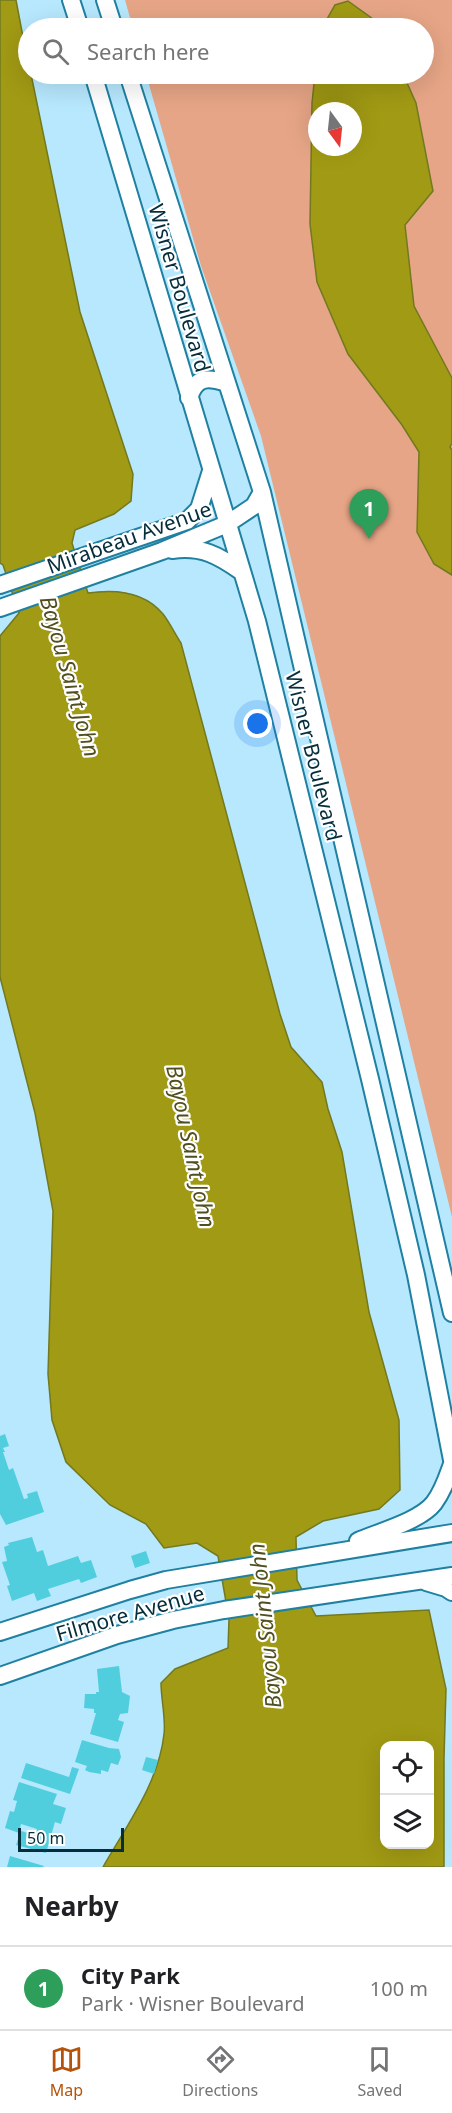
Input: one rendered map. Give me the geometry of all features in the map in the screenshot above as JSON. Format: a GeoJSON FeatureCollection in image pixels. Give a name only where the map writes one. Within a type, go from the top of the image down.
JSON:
{"type":"FeatureCollection","features":[{"type":"Feature","properties":{"kind":"street"},"geometry":{"type":"LineString","coordinates":[[71,0],[77,18]]}},
{"type":"Feature","properties":{"kind":"street"},"geometry":{"type":"LineString","coordinates":[[105,0],[111,18]]}},
{"type":"Feature","properties":{"kind":"street","name":"Wisner Boulevard"},"geometry":{"type":"LineString","coordinates":[[96,84],[257,621],[416,1275],[452,1460]]}},
{"type":"Feature","properties":{"kind":"street","name":"Wisner Boulevard"},"geometry":{"type":"LineString","coordinates":[[131,84],[262,492],[452,1313]]}},
{"type":"Feature","properties":{"kind":"street"},"geometry":{"type":"LineString","coordinates":[[189,398],[197,383],[204,380],[211,378],[226,383]]}},
{"type":"Feature","properties":{"kind":"street","name":"Mirabeau Avenue"},"geometry":{"type":"LineString","coordinates":[[0,585],[171,529],[187,521],[199,509],[211,471]]}},
{"type":"Feature","properties":{"kind":"street","name":"Mirabeau Avenue"},"geometry":{"type":"LineString","coordinates":[[0,608],[162,551],[227,525],[254,506],[262,492]]}},
{"type":"Feature","properties":{"kind":"street"},"geometry":{"type":"LineString","coordinates":[[162,551],[188,548],[209,552],[242,572]]}},
{"type":"Feature","properties":{"kind":"street"},"geometry":{"type":"LineString","coordinates":[[333,1551],[423,1512],[433,1505],[444,1487],[452,1464]]}},
{"type":"Feature","properties":{"kind":"street","name":"Filmore Avenue"},"geometry":{"type":"LineString","coordinates":[[0,1632],[166,1580],[452,1533]]}},
{"type":"Feature","properties":{"kind":"street","name":"Filmore Avenue"},"geometry":{"type":"LineString","coordinates":[[0,1676],[117,1635],[173,1620],[224,1610],[452,1576]]}},
{"type":"Feature","properties":{"kind":"street"},"geometry":{"type":"LineString","coordinates":[[419,1581],[446,1588],[452,1592]]}},
{"type":"Feature","properties":{"kind":"shaded area"},"geometry":{"type":"Polygon","coordinates":[[[125,0],[452,0],[452,1217],[261,436],[201,266],[149,84],[434,84],[434,18],[130,18],[125,0]]]}},
{"type":"Feature","properties":{"kind":"water","name":"Bayou Saint John"},"geometry":{"type":"Polygon","coordinates":[[[0,0],[16,0],[19,18],[18,84],[33,84],[80,312],[133,474],[131,501],[114,514],[75,530],[72,543],[88,593],[108,591],[128,593],[147,600],[163,614],[181,643],[280,1014],[291,1047],[322,1082],[342,1152],[369,1312],[399,1420],[400,1490],[379,1509],[323,1521],[296,1537],[297,1580],[316,1616],[429,1610],[446,1689],[444,1867],[103,1867],[141,1803],[156,1769],[164,1728],[161,1683],[175,1669],[228,1648],[229,1619],[218,1556],[197,1543],[164,1548],[146,1524],[110,1505],[66,1462],[52,1420],[48,1374],[53,1211],[35,1113],[0,977],[0,636],[19,613],[3,565],[0,563],[0,0]]]}},
{"type":"Feature","properties":{"kind":"water"},"geometry":{"type":"Polygon","coordinates":[[[348,1],[372,18],[328,18],[335,5],[348,1]]]}},
{"type":"Feature","properties":{"kind":"water"},"geometry":{"type":"Polygon","coordinates":[[[314,84],[407,84],[416,103],[433,191],[405,225],[414,306],[452,378],[452,443],[450,447],[452,450],[452,575],[434,564],[417,532],[419,452],[402,425],[348,354],[317,282],[310,224],[311,156],[362,156],[362,102],[312,102],[314,84]]]}},
{"type":"Feature","properties":{"kind":"building"},"geometry":{"type":"Polygon","coordinates":[[[5,1434],[9,1446],[3,1448],[5,1452],[3,1452],[9,1470],[13,1468],[24,1499],[28,1498],[27,1494],[37,1491],[44,1512],[6,1525],[0,1514],[0,1436],[5,1434]]]}},
{"type":"Feature","properties":{"kind":"building"},"geometry":{"type":"Polygon","coordinates":[[[32,1537],[37,1552],[43,1550],[48,1566],[78,1556],[81,1563],[91,1560],[97,1577],[81,1583],[79,1579],[48,1589],[51,1596],[37,1601],[34,1593],[12,1601],[7,1586],[10,1585],[2,1562],[7,1561],[4,1547],[9,1545],[8,1543],[32,1537]]]}},
{"type":"Feature","properties":{"kind":"building"},"geometry":{"type":"Polygon","coordinates":[[[146,1551],[150,1563],[135,1568],[131,1556],[146,1551]]]}},
{"type":"Feature","properties":{"kind":"building"},"geometry":{"type":"Polygon","coordinates":[[[119,1666],[122,1692],[130,1696],[128,1713],[120,1714],[118,1720],[124,1722],[118,1742],[90,1734],[96,1713],[94,1709],[84,1708],[85,1694],[99,1692],[97,1669],[119,1666]]]}},
{"type":"Feature","properties":{"kind":"building"},"geometry":{"type":"Polygon","coordinates":[[[82,1740],[119,1749],[121,1757],[118,1765],[111,1763],[108,1772],[101,1770],[101,1774],[85,1770],[87,1766],[75,1762],[82,1740]]]}},
{"type":"Feature","properties":{"kind":"building"},"geometry":{"type":"Polygon","coordinates":[[[146,1757],[158,1760],[154,1774],[142,1770],[146,1757]]]}},
{"type":"Feature","properties":{"kind":"building"},"geometry":{"type":"Polygon","coordinates":[[[26,1763],[69,1777],[72,1767],[79,1769],[70,1794],[21,1778],[26,1763]]]}},
{"type":"Feature","properties":{"kind":"building"},"geometry":{"type":"Polygon","coordinates":[[[19,1782],[57,1794],[53,1804],[66,1808],[61,1824],[55,1822],[46,1853],[16,1845],[21,1831],[35,1835],[37,1829],[21,1824],[19,1833],[5,1828],[10,1811],[14,1812],[17,1801],[13,1800],[19,1782]]]}},
{"type":"Feature","properties":{"kind":"building"},"geometry":{"type":"Polygon","coordinates":[[[10,1856],[44,1866],[7,1867],[10,1856]]]}},
{"type":"Feature","properties":{"kind":"place","name":"City Park"},"geometry":{"type":"Point","coordinates":[369,539]}}]}
